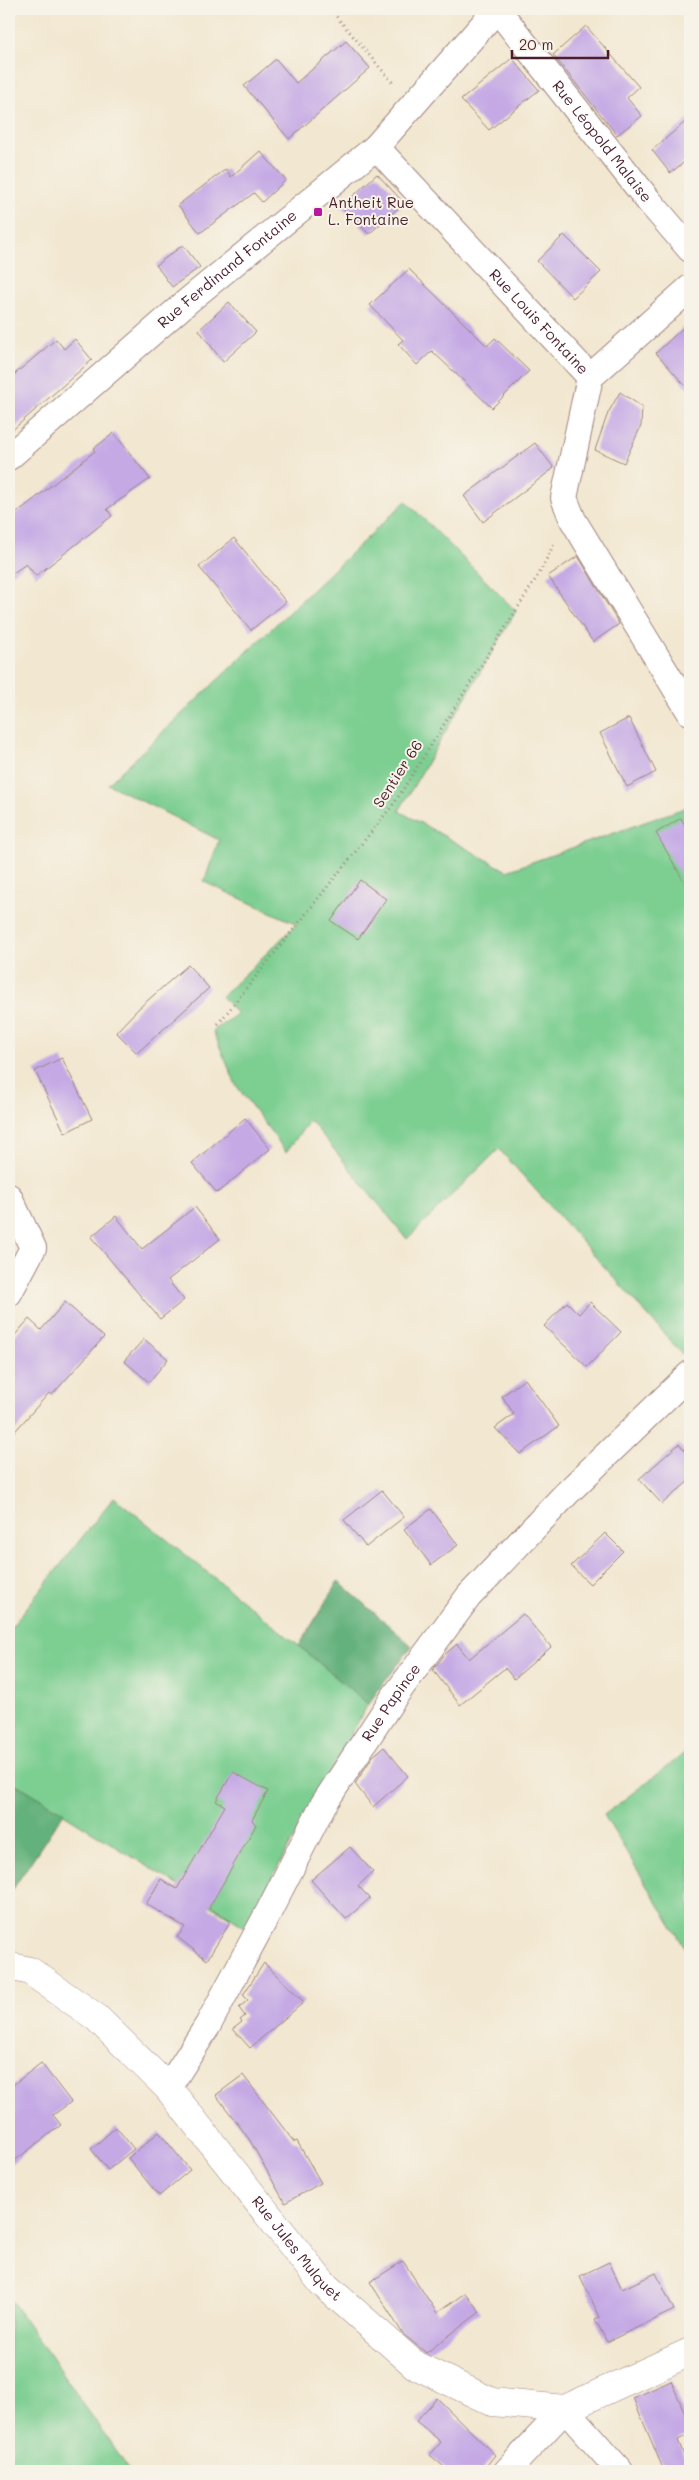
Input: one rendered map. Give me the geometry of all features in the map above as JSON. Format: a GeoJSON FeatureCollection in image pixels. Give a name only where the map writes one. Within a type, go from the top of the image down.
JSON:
{"type":"FeatureCollection","features":[{"type":"Feature","properties":{"kind":"street","name":"Rue Ferdinand Fontaine"},"geometry":{"type":"LineString","coordinates":[[9,456],[189,300],[376,147],[497,9]]}},
{"type":"Feature","properties":{"kind":"street","name":"Rue Léopold Malaise"},"geometry":{"type":"LineString","coordinates":[[497,9],[648,200],[690,249]]}},
{"type":"Feature","properties":{"kind":"street","name":"Rue Louis Fontaine"},"geometry":{"type":"LineString","coordinates":[[376,147],[590,377],[564,498],[573,520],[690,712]]}},
{"type":"Feature","properties":{"kind":"street"},"geometry":{"type":"LineString","coordinates":[[590,377],[690,288]]}},
{"type":"Feature","properties":{"kind":"street"},"geometry":{"type":"LineString","coordinates":[[9,1196],[33,1248],[9,1293]]}},
{"type":"Feature","properties":{"kind":"street","name":"Rue Papince"},"geometry":{"type":"LineString","coordinates":[[168,2088],[208,2025],[268,1913],[322,1805],[400,1689],[469,1596],[566,1494],[690,1374]]}},
{"type":"Feature","properties":{"kind":"street","name":"Rue Jules Mulquet"},"geometry":{"type":"LineString","coordinates":[[9,1966],[30,1971],[98,2018],[168,2088],[322,2283],[415,2365],[492,2402],[565,2409]]}},
{"type":"Feature","properties":{"kind":"street"},"geometry":{"type":"LineString","coordinates":[[507,2471],[565,2409],[690,2352]]}},
{"type":"Feature","properties":{"kind":"street"},"geometry":{"type":"LineString","coordinates":[[565,2409],[620,2471]]}},
{"type":"Feature","properties":{"kind":"path"},"geometry":{"type":"LineString","coordinates":[[330,9],[413,107]]}},
{"type":"Feature","properties":{"kind":"path","name":"Sentier 66"},"geometry":{"type":"LineString","coordinates":[[218,1024],[395,802],[539,574],[556,540],[573,520]]}},
{"type":"Feature","properties":{"kind":"green space"},"geometry":{"type":"Polygon","coordinates":[[[406,501],[516,611],[399,811],[507,871],[690,806],[690,1349],[684,1356],[499,1149],[407,1239],[310,1120],[286,1152],[236,1085],[213,1031],[237,1014],[222,996],[297,924],[204,882],[219,840],[108,784],[406,501]]]}},
{"type":"Feature","properties":{"kind":"green space"},"geometry":{"type":"Polygon","coordinates":[[[114,1497],[368,1704],[245,1927],[9,1780],[9,1630],[114,1497]]]}},
{"type":"Feature","properties":{"kind":"green space"},"geometry":{"type":"Polygon","coordinates":[[[338,1581],[412,1646],[368,1704],[299,1646],[338,1581]]]}},
{"type":"Feature","properties":{"kind":"green space"},"geometry":{"type":"Polygon","coordinates":[[[690,1749],[690,1956],[604,1815],[690,1749]]]}},
{"type":"Feature","properties":{"kind":"green space"},"geometry":{"type":"Polygon","coordinates":[[[9,1780],[64,1812],[9,1895],[9,1780]]]}},
{"type":"Feature","properties":{"kind":"green space"},"geometry":{"type":"Polygon","coordinates":[[[9,2297],[130,2471],[9,2471],[9,2297]]]}},
{"type":"Feature","properties":{"kind":"building"},"geometry":{"type":"Polygon","coordinates":[[[586,26],[639,87],[627,98],[642,116],[617,135],[553,55],[586,26]]]}},
{"type":"Feature","properties":{"kind":"building"},"geometry":{"type":"Polygon","coordinates":[[[346,41],[370,68],[289,139],[244,86],[276,59],[296,83],[346,41]]]}},
{"type":"Feature","properties":{"kind":"building"},"geometry":{"type":"Polygon","coordinates":[[[512,58],[539,90],[489,130],[461,100],[512,58]]]}},
{"type":"Feature","properties":{"kind":"building"},"geometry":{"type":"Polygon","coordinates":[[[690,118],[690,158],[670,173],[652,150],[690,118]]]}},
{"type":"Feature","properties":{"kind":"building"},"geometry":{"type":"Polygon","coordinates":[[[260,151],[286,180],[262,202],[254,193],[200,233],[178,205],[226,169],[231,177],[260,151]]]}},
{"type":"Feature","properties":{"kind":"building"},"geometry":{"type":"Polygon","coordinates":[[[377,174],[404,203],[369,234],[341,207],[377,174]]]}},
{"type":"Feature","properties":{"kind":"building"},"geometry":{"type":"Polygon","coordinates":[[[564,235],[601,272],[573,298],[537,261],[564,235]]]}},
{"type":"Feature","properties":{"kind":"building"},"geometry":{"type":"Polygon","coordinates":[[[183,245],[200,267],[172,287],[156,265],[183,245]]]}},
{"type":"Feature","properties":{"kind":"building"},"geometry":{"type":"Polygon","coordinates":[[[409,269],[487,346],[495,338],[529,371],[492,408],[432,351],[417,365],[398,344],[403,340],[370,305],[409,269]]]}},
{"type":"Feature","properties":{"kind":"building"},"geometry":{"type":"Polygon","coordinates":[[[229,302],[256,332],[223,362],[199,330],[229,302]]]}},
{"type":"Feature","properties":{"kind":"building"},"geometry":{"type":"Polygon","coordinates":[[[690,321],[690,391],[656,353],[690,321]]]}},
{"type":"Feature","properties":{"kind":"building"},"geometry":{"type":"Polygon","coordinates":[[[56,339],[64,349],[75,339],[92,360],[9,433],[9,379],[56,339]]]}},
{"type":"Feature","properties":{"kind":"building"},"geometry":{"type":"Polygon","coordinates":[[[620,392],[642,407],[641,426],[624,463],[595,450],[608,413],[620,392]]]}},
{"type":"Feature","properties":{"kind":"building"},"geometry":{"type":"Polygon","coordinates":[[[114,433],[150,479],[107,509],[112,516],[36,576],[26,564],[9,576],[9,519],[95,451],[93,449],[114,433]]]}},
{"type":"Feature","properties":{"kind":"building"},"geometry":{"type":"Polygon","coordinates":[[[535,443],[554,468],[483,522],[464,496],[535,443]]]}},
{"type":"Feature","properties":{"kind":"building"},"geometry":{"type":"Polygon","coordinates":[[[234,538],[286,602],[251,630],[199,567],[234,538]]]}},
{"type":"Feature","properties":{"kind":"building"},"geometry":{"type":"Polygon","coordinates":[[[578,556],[619,624],[593,642],[548,576],[578,556]]]}},
{"type":"Feature","properties":{"kind":"building"},"geometry":{"type":"Polygon","coordinates":[[[629,718],[656,772],[627,787],[600,733],[629,718]]]}},
{"type":"Feature","properties":{"kind":"building"},"geometry":{"type":"Polygon","coordinates":[[[681,818],[690,835],[690,892],[656,833],[681,818]]]}},
{"type":"Feature","properties":{"kind":"building"},"geometry":{"type":"Polygon","coordinates":[[[360,880],[386,899],[358,939],[331,921],[360,880]]]}},
{"type":"Feature","properties":{"kind":"building"},"geometry":{"type":"Polygon","coordinates":[[[188,965],[209,988],[137,1053],[116,1032],[139,1008],[188,965]]]}},
{"type":"Feature","properties":{"kind":"building"},"geometry":{"type":"Polygon","coordinates":[[[62,1058],[92,1119],[65,1133],[35,1071],[62,1058]]]}},
{"type":"Feature","properties":{"kind":"building"},"geometry":{"type":"Polygon","coordinates":[[[245,1118],[270,1149],[217,1193],[192,1163],[245,1118]]]}},
{"type":"Feature","properties":{"kind":"building"},"geometry":{"type":"Polygon","coordinates":[[[195,1207],[220,1239],[168,1280],[184,1300],[160,1319],[91,1237],[116,1216],[142,1249],[195,1207]]]}},
{"type":"Feature","properties":{"kind":"building"},"geometry":{"type":"Polygon","coordinates":[[[65,1302],[104,1337],[52,1395],[49,1393],[9,1438],[9,1342],[29,1319],[41,1330],[65,1302]]]}},
{"type":"Feature","properties":{"kind":"building"},"geometry":{"type":"Polygon","coordinates":[[[567,1302],[579,1314],[590,1302],[621,1332],[587,1367],[544,1326],[567,1302]]]}},
{"type":"Feature","properties":{"kind":"building"},"geometry":{"type":"Polygon","coordinates":[[[144,1339],[168,1359],[149,1382],[124,1361],[144,1339]]]}},
{"type":"Feature","properties":{"kind":"building"},"geometry":{"type":"Polygon","coordinates":[[[525,1379],[559,1426],[520,1454],[495,1428],[514,1414],[502,1396],[525,1379]]]}},
{"type":"Feature","properties":{"kind":"building"},"geometry":{"type":"Polygon","coordinates":[[[679,1444],[690,1457],[690,1480],[662,1504],[639,1479],[679,1444]]]}},
{"type":"Feature","properties":{"kind":"building"},"geometry":{"type":"Polygon","coordinates":[[[382,1490],[404,1517],[366,1547],[344,1520],[382,1490]]]}},
{"type":"Feature","properties":{"kind":"building"},"geometry":{"type":"Polygon","coordinates":[[[431,1509],[458,1545],[431,1565],[404,1529],[431,1509]]]}},
{"type":"Feature","properties":{"kind":"building"},"geometry":{"type":"Polygon","coordinates":[[[605,1533],[623,1551],[590,1584],[571,1566],[605,1533]]]}},
{"type":"Feature","properties":{"kind":"building"},"geometry":{"type":"Polygon","coordinates":[[[523,1614],[551,1647],[514,1679],[505,1668],[460,1705],[433,1670],[444,1655],[457,1644],[469,1659],[523,1614]]]}},
{"type":"Feature","properties":{"kind":"building"},"geometry":{"type":"Polygon","coordinates":[[[384,1747],[408,1776],[373,1807],[355,1784],[373,1756],[384,1747]]]}},
{"type":"Feature","properties":{"kind":"building"},"geometry":{"type":"Polygon","coordinates":[[[233,1772],[268,1791],[252,1820],[256,1825],[209,1908],[231,1921],[207,1960],[177,1937],[185,1927],[146,1904],[161,1879],[177,1889],[225,1806],[216,1801],[233,1772]]]}},
{"type":"Feature","properties":{"kind":"building"},"geometry":{"type":"Polygon","coordinates":[[[350,1847],[373,1872],[358,1886],[370,1898],[346,1919],[311,1880],[350,1847]]]}},
{"type":"Feature","properties":{"kind":"building"},"geometry":{"type":"Polygon","coordinates":[[[264,1963],[304,2002],[250,2048],[233,2029],[242,2022],[240,2020],[245,2016],[239,2008],[248,2000],[243,1995],[264,1963]]]}},
{"type":"Feature","properties":{"kind":"building"},"geometry":{"type":"Polygon","coordinates":[[[41,2063],[71,2102],[53,2115],[61,2125],[9,2165],[9,2088],[41,2063]]]}},
{"type":"Feature","properties":{"kind":"building"},"geometry":{"type":"Polygon","coordinates":[[[243,2075],[294,2142],[297,2141],[321,2183],[285,2203],[249,2139],[216,2095],[243,2075]]]}},
{"type":"Feature","properties":{"kind":"building"},"geometry":{"type":"Polygon","coordinates":[[[116,2127],[134,2149],[108,2170],[91,2149],[116,2127]]]}},
{"type":"Feature","properties":{"kind":"building"},"geometry":{"type":"Polygon","coordinates":[[[159,2132],[190,2170],[159,2196],[128,2158],[159,2132]]]}},
{"type":"Feature","properties":{"kind":"building"},"geometry":{"type":"Polygon","coordinates":[[[403,2261],[437,2313],[465,2293],[480,2312],[426,2353],[403,2334],[370,2282],[403,2261]]]}},
{"type":"Feature","properties":{"kind":"building"},"geometry":{"type":"Polygon","coordinates":[[[609,2262],[622,2289],[656,2273],[674,2310],[607,2342],[595,2319],[600,2317],[580,2276],[609,2262]]]}},
{"type":"Feature","properties":{"kind":"building"},"geometry":{"type":"Polygon","coordinates":[[[671,2381],[690,2425],[690,2434],[678,2440],[690,2471],[664,2471],[633,2398],[671,2381]]]}},
{"type":"Feature","properties":{"kind":"building"},"geometry":{"type":"Polygon","coordinates":[[[437,2398],[495,2455],[482,2471],[449,2471],[430,2455],[441,2442],[416,2421],[437,2398]]]}},
{"type":"Feature","properties":{"kind":"place","name":"Antheit Rue L. Fontaine"},"geometry":{"type":"Point","coordinates":[318,212]}}]}
